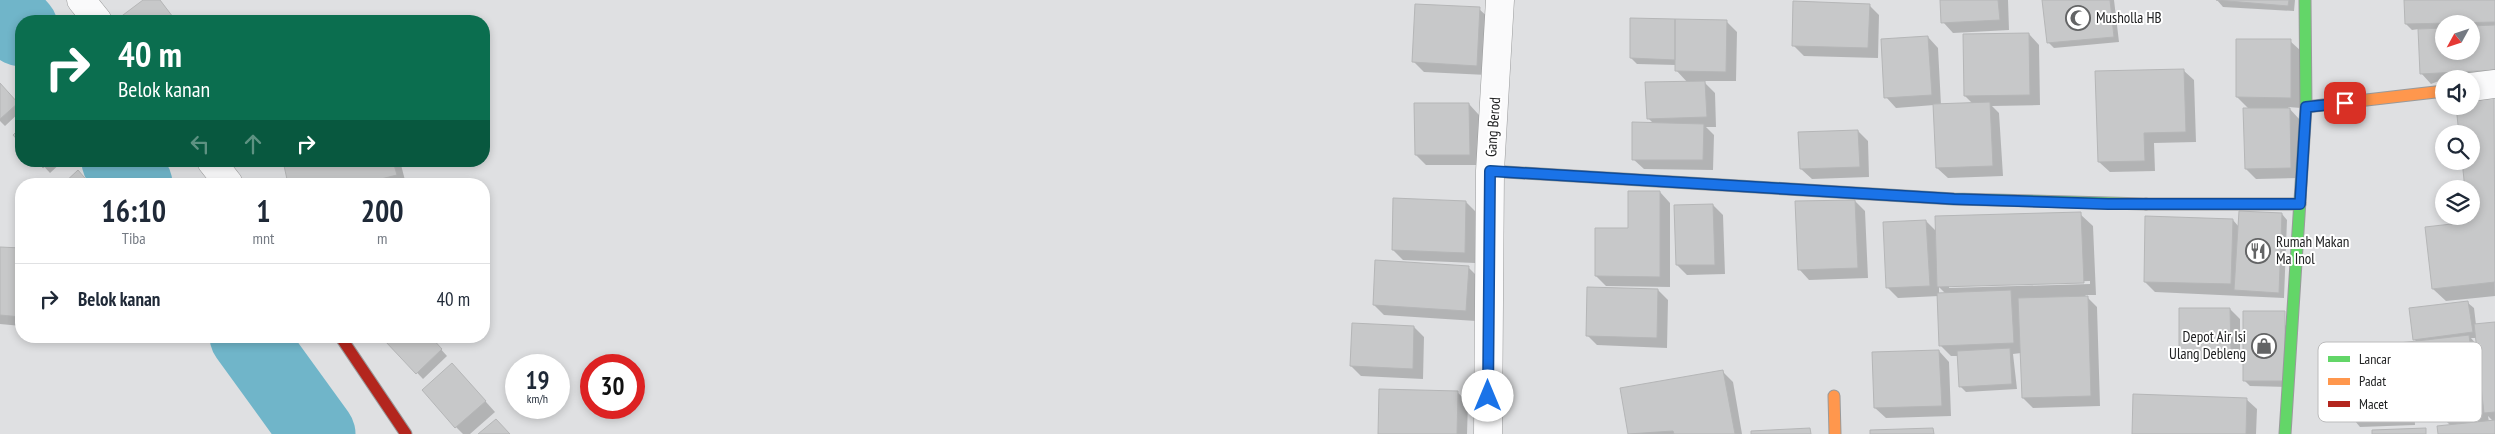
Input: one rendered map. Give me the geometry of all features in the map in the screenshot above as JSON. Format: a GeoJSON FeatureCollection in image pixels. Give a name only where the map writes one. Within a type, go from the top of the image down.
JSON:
{"type":"FeatureCollection","features":[{"type":"Feature","properties":{"kind":"street"},"geometry":{"type":"LineString","coordinates":[[81,0],[93,15]]}},
{"type":"Feature","properties":{"kind":"street","name":"Gang Berod"},"geometry":{"type":"LineString","coordinates":[[1488,434],[1490,171],[1500,0]]}},
{"type":"Feature","properties":{"kind":"street"},"geometry":{"type":"LineString","coordinates":[[2285,434],[2306,107],[2305,0]]}},
{"type":"Feature","properties":{"kind":"street"},"geometry":{"type":"LineString","coordinates":[[2480,86],[2495,84]]}},
{"type":"Feature","properties":{"kind":"street"},"geometry":{"type":"LineString","coordinates":[[2306,107],[2435,92]]}},
{"type":"Feature","properties":{"kind":"street"},"geometry":{"type":"LineString","coordinates":[[216,167],[224,178]]}},
{"type":"Feature","properties":{"kind":"street"},"geometry":{"type":"LineString","coordinates":[[1490,171],[1954,199],[2108,204],[2300,204]]}},
{"type":"Feature","properties":{"kind":"street"},"geometry":{"type":"LineString","coordinates":[[345,343],[406,434]]}},
{"type":"Feature","properties":{"kind":"street"},"geometry":{"type":"LineString","coordinates":[[1834,396],[1835,434]]}},
{"type":"Feature","properties":{"kind":"building"},"geometry":{"type":"Polygon","coordinates":[[[143,0],[160,0],[171,15],[123,15],[143,0]]]}},
{"type":"Feature","properties":{"kind":"building"},"geometry":{"type":"Polygon","coordinates":[[[1940,0],[1998,0],[2000,20],[1941,23],[1940,0]]]}},
{"type":"Feature","properties":{"kind":"building","name":"Musholla HB"},"geometry":{"type":"Polygon","coordinates":[[[2042,0],[2110,0],[2114,37],[2047,43],[2042,0]]]}},
{"type":"Feature","properties":{"kind":"building"},"geometry":{"type":"Polygon","coordinates":[[[2216,0],[2289,0],[2288,6],[2216,0]]]}},
{"type":"Feature","properties":{"kind":"building"},"geometry":{"type":"Polygon","coordinates":[[[2404,0],[2495,0],[2495,22],[2480,22],[2480,15],[2435,15],[2435,23],[2405,24],[2404,0]]]}},
{"type":"Feature","properties":{"kind":"building"},"geometry":{"type":"Polygon","coordinates":[[[1793,1],[1870,4],[1868,48],[1792,46],[1793,1]]]}},
{"type":"Feature","properties":{"kind":"building"},"geometry":{"type":"Polygon","coordinates":[[[1415,4],[1480,7],[1477,66],[1412,62],[1415,4]]]}},
{"type":"Feature","properties":{"kind":"building"},"geometry":{"type":"Polygon","coordinates":[[[1630,18],[1675,19],[1675,60],[1630,58],[1630,18]]]}},
{"type":"Feature","properties":{"kind":"building"},"geometry":{"type":"Polygon","coordinates":[[[1675,19],[1727,20],[1726,72],[1675,71],[1675,19]]]}},
{"type":"Feature","properties":{"kind":"building"},"geometry":{"type":"Polygon","coordinates":[[[2495,25],[2495,70],[2435,70],[2435,73],[2420,74],[2418,29],[2435,28],[2435,60],[2480,60],[2480,26],[2495,25]]]}},
{"type":"Feature","properties":{"kind":"building"},"geometry":{"type":"Polygon","coordinates":[[[2029,33],[2030,95],[1964,96],[1963,34],[2029,33]]]}},
{"type":"Feature","properties":{"kind":"building"},"geometry":{"type":"Polygon","coordinates":[[[1928,36],[1932,95],[1884,98],[1881,39],[1928,36]]]}},
{"type":"Feature","properties":{"kind":"building"},"geometry":{"type":"Polygon","coordinates":[[[2236,39],[2291,39],[2291,98],[2236,97],[2236,39]]]}},
{"type":"Feature","properties":{"kind":"building"},"geometry":{"type":"Polygon","coordinates":[[[2184,69],[2186,132],[2144,133],[2145,161],[2098,162],[2095,71],[2184,69]]]}},
{"type":"Feature","properties":{"kind":"building"},"geometry":{"type":"Polygon","coordinates":[[[1705,81],[1707,117],[1647,119],[1645,82],[1705,81]]]}},
{"type":"Feature","properties":{"kind":"building"},"geometry":{"type":"Polygon","coordinates":[[[0,83],[15,100],[15,106],[0,119],[0,83]]]}},
{"type":"Feature","properties":{"kind":"building"},"geometry":{"type":"Polygon","coordinates":[[[2494,98],[2495,282],[2432,289],[2425,227],[2480,225],[2480,180],[2464,180],[2463,170],[2480,170],[2480,125],[2458,125],[2457,115],[2480,115],[2480,100],[2494,98]]]}},
{"type":"Feature","properties":{"kind":"building"},"geometry":{"type":"Polygon","coordinates":[[[1990,102],[1993,166],[1936,168],[1933,104],[1990,102]]]}},
{"type":"Feature","properties":{"kind":"building"},"geometry":{"type":"Polygon","coordinates":[[[1414,103],[1469,103],[1470,155],[1415,155],[1414,103]]]}},
{"type":"Feature","properties":{"kind":"building"},"geometry":{"type":"Polygon","coordinates":[[[2243,108],[2290,108],[2291,168],[2245,169],[2243,108]]]}},
{"type":"Feature","properties":{"kind":"building"},"geometry":{"type":"Polygon","coordinates":[[[1632,122],[1704,124],[1703,160],[1632,160],[1632,122]]]}},
{"type":"Feature","properties":{"kind":"building"},"geometry":{"type":"Polygon","coordinates":[[[1858,130],[1860,167],[1800,169],[1798,132],[1858,130]]]}},
{"type":"Feature","properties":{"kind":"building"},"geometry":{"type":"Polygon","coordinates":[[[284,167],[395,167],[397,175],[385,178],[287,178],[284,167]]]}},
{"type":"Feature","properties":{"kind":"building"},"geometry":{"type":"Polygon","coordinates":[[[78,170],[85,178],[69,178],[78,170]]]}},
{"type":"Feature","properties":{"kind":"building"},"geometry":{"type":"Polygon","coordinates":[[[1628,191],[1660,191],[1660,277],[1595,276],[1595,228],[1628,228],[1628,191]]]}},
{"type":"Feature","properties":{"kind":"building"},"geometry":{"type":"Polygon","coordinates":[[[1393,198],[1466,201],[1465,253],[1392,250],[1393,198]]]}},
{"type":"Feature","properties":{"kind":"building"},"geometry":{"type":"Polygon","coordinates":[[[1855,200],[1858,268],[1798,270],[1795,201],[1855,200]]]}},
{"type":"Feature","properties":{"kind":"building"},"geometry":{"type":"Polygon","coordinates":[[[1713,204],[1715,265],[1676,265],[1674,205],[1713,204]]]}},
{"type":"Feature","properties":{"kind":"building","name":"Rumah Makan Ma Inol"},"geometry":{"type":"Polygon","coordinates":[[[2239,211],[2282,213],[2279,293],[2234,290],[2239,211]]]}},
{"type":"Feature","properties":{"kind":"building"},"geometry":{"type":"Polygon","coordinates":[[[2081,212],[2084,283],[1937,287],[1935,216],[2081,212]]]}},
{"type":"Feature","properties":{"kind":"building"},"geometry":{"type":"Polygon","coordinates":[[[2145,216],[2233,219],[2231,284],[2144,282],[2145,216]]]}},
{"type":"Feature","properties":{"kind":"building"},"geometry":{"type":"Polygon","coordinates":[[[1926,220],[1930,286],[1886,288],[1883,222],[1926,220]]]}},
{"type":"Feature","properties":{"kind":"building"},"geometry":{"type":"Polygon","coordinates":[[[0,247],[15,248],[15,316],[0,315],[0,247]]]}},
{"type":"Feature","properties":{"kind":"building"},"geometry":{"type":"Polygon","coordinates":[[[1375,260],[1469,266],[1466,311],[1373,305],[1375,260]]]}},
{"type":"Feature","properties":{"kind":"building"},"geometry":{"type":"Polygon","coordinates":[[[1587,287],[1658,289],[1657,338],[1586,336],[1587,287]]]}},
{"type":"Feature","properties":{"kind":"building"},"geometry":{"type":"Polygon","coordinates":[[[2011,290],[2014,343],[1939,346],[1937,293],[2011,290]]]}},
{"type":"Feature","properties":{"kind":"building"},"geometry":{"type":"Polygon","coordinates":[[[2088,296],[2091,396],[2022,398],[2018,298],[2088,296]]]}},
{"type":"Feature","properties":{"kind":"building"},"geometry":{"type":"Polygon","coordinates":[[[2468,301],[2473,332],[2413,340],[2409,308],[2468,301]]]}},
{"type":"Feature","properties":{"kind":"building"},"geometry":{"type":"Polygon","coordinates":[[[2179,308],[2230,308],[2231,350],[2179,351],[2179,308]]]}},
{"type":"Feature","properties":{"kind":"building","name":"Depot Air Isi Ulang Debleng"},"geometry":{"type":"Polygon","coordinates":[[[2243,311],[2285,311],[2285,381],[2243,381],[2243,311]]]}},
{"type":"Feature","properties":{"kind":"building"},"geometry":{"type":"Polygon","coordinates":[[[2495,322],[2495,412],[2484,413],[2482,342],[2476,342],[2474,324],[2495,322]]]}},
{"type":"Feature","properties":{"kind":"building"},"geometry":{"type":"Polygon","coordinates":[[[1352,323],[1414,326],[1413,369],[1350,366],[1352,323]]]}},
{"type":"Feature","properties":{"kind":"building"},"geometry":{"type":"Polygon","coordinates":[[[2469,335],[2470,342],[2408,342],[2469,335]]]}},
{"type":"Feature","properties":{"kind":"building"},"geometry":{"type":"Polygon","coordinates":[[[387,343],[436,343],[442,349],[416,374],[387,343]]]}},
{"type":"Feature","properties":{"kind":"building"},"geometry":{"type":"Polygon","coordinates":[[[2010,348],[2012,384],[1959,387],[1957,351],[2010,348]]]}},
{"type":"Feature","properties":{"kind":"building"},"geometry":{"type":"Polygon","coordinates":[[[1939,350],[1942,406],[1874,408],[1872,352],[1939,350]]]}},
{"type":"Feature","properties":{"kind":"building"},"geometry":{"type":"Polygon","coordinates":[[[452,363],[486,401],[455,428],[422,390],[452,363]]]}},
{"type":"Feature","properties":{"kind":"building"},"geometry":{"type":"Polygon","coordinates":[[[1723,370],[1735,434],[1674,434],[1673,431],[1628,434],[1620,388],[1723,370]]]}},
{"type":"Feature","properties":{"kind":"building"},"geometry":{"type":"Polygon","coordinates":[[[1379,389],[1458,391],[1457,434],[1378,434],[1379,389]]]}},
{"type":"Feature","properties":{"kind":"building"},"geometry":{"type":"Polygon","coordinates":[[[2133,394],[2247,398],[2246,434],[2132,434],[2133,394]]]}},
{"type":"Feature","properties":{"kind":"building"},"geometry":{"type":"Polygon","coordinates":[[[496,419],[510,434],[478,434],[496,419]]]}},
{"type":"Feature","properties":{"kind":"building"},"geometry":{"type":"Polygon","coordinates":[[[2495,420],[2495,434],[2438,434],[2437,426],[2495,420]]]}},
{"type":"Feature","properties":{"kind":"building"},"geometry":{"type":"Polygon","coordinates":[[[1810,428],[1811,434],[1751,434],[1751,431],[1810,428]]]}},
{"type":"Feature","properties":{"kind":"building"},"geometry":{"type":"Polygon","coordinates":[[[1933,428],[1934,434],[1870,434],[1870,430],[1933,428]]]}},
{"type":"Feature","properties":{"kind":"building"},"geometry":{"type":"Polygon","coordinates":[[[2426,428],[2426,434],[2372,434],[2372,430],[2426,428]]]}},
{"type":"Feature","properties":{"kind":"waterway"},"geometry":{"type":"LineString","coordinates":[[0,5],[15,22]]}},
{"type":"Feature","properties":{"kind":"waterway"},"geometry":{"type":"LineString","coordinates":[[123,167],[131,178]]}},
{"type":"Feature","properties":{"kind":"waterway"},"geometry":{"type":"LineString","coordinates":[[252,343],[318,434]]}},
{"type":"Feature","properties":{"kind":"traffic: fast"},"geometry":{"type":"LineString","coordinates":[[2285,434],[2306,107],[2305,0]]}},
{"type":"Feature","properties":{"kind":"traffic: fast"},"geometry":{"type":"LineString","coordinates":[[1490,171],[1954,199],[2146,204]]}},
{"type":"Feature","properties":{"kind":"traffic: slow"},"geometry":{"type":"LineString","coordinates":[[2306,107],[2435,92]]}},
{"type":"Feature","properties":{"kind":"traffic: slow"},"geometry":{"type":"LineString","coordinates":[[2146,204],[2300,204]]}},
{"type":"Feature","properties":{"kind":"traffic: slow"},"geometry":{"type":"LineString","coordinates":[[1834,396],[1835,434]]}},
{"type":"Feature","properties":{"kind":"traffic: jam"},"geometry":{"type":"LineString","coordinates":[[345,343],[406,434]]}},
{"type":"Feature","properties":{"kind":"place","name":"Musholla HB"},"geometry":{"type":"Point","coordinates":[2078,18]}},
{"type":"Feature","properties":{"kind":"place","name":"Rumah Makan Ma Inol"},"geometry":{"type":"Point","coordinates":[2258,251]}},
{"type":"Feature","properties":{"kind":"place","name":"Depot Air Isi Ulang Debleng"},"geometry":{"type":"Point","coordinates":[2264,346]}},
{"type":"Feature","properties":{"kind":"route"},"geometry":{"type":"LineString","coordinates":[[1488,396],[1490,171],[1954,199],[2108,204],[2300,204],[2306,107],[2345,103]]}}]}
